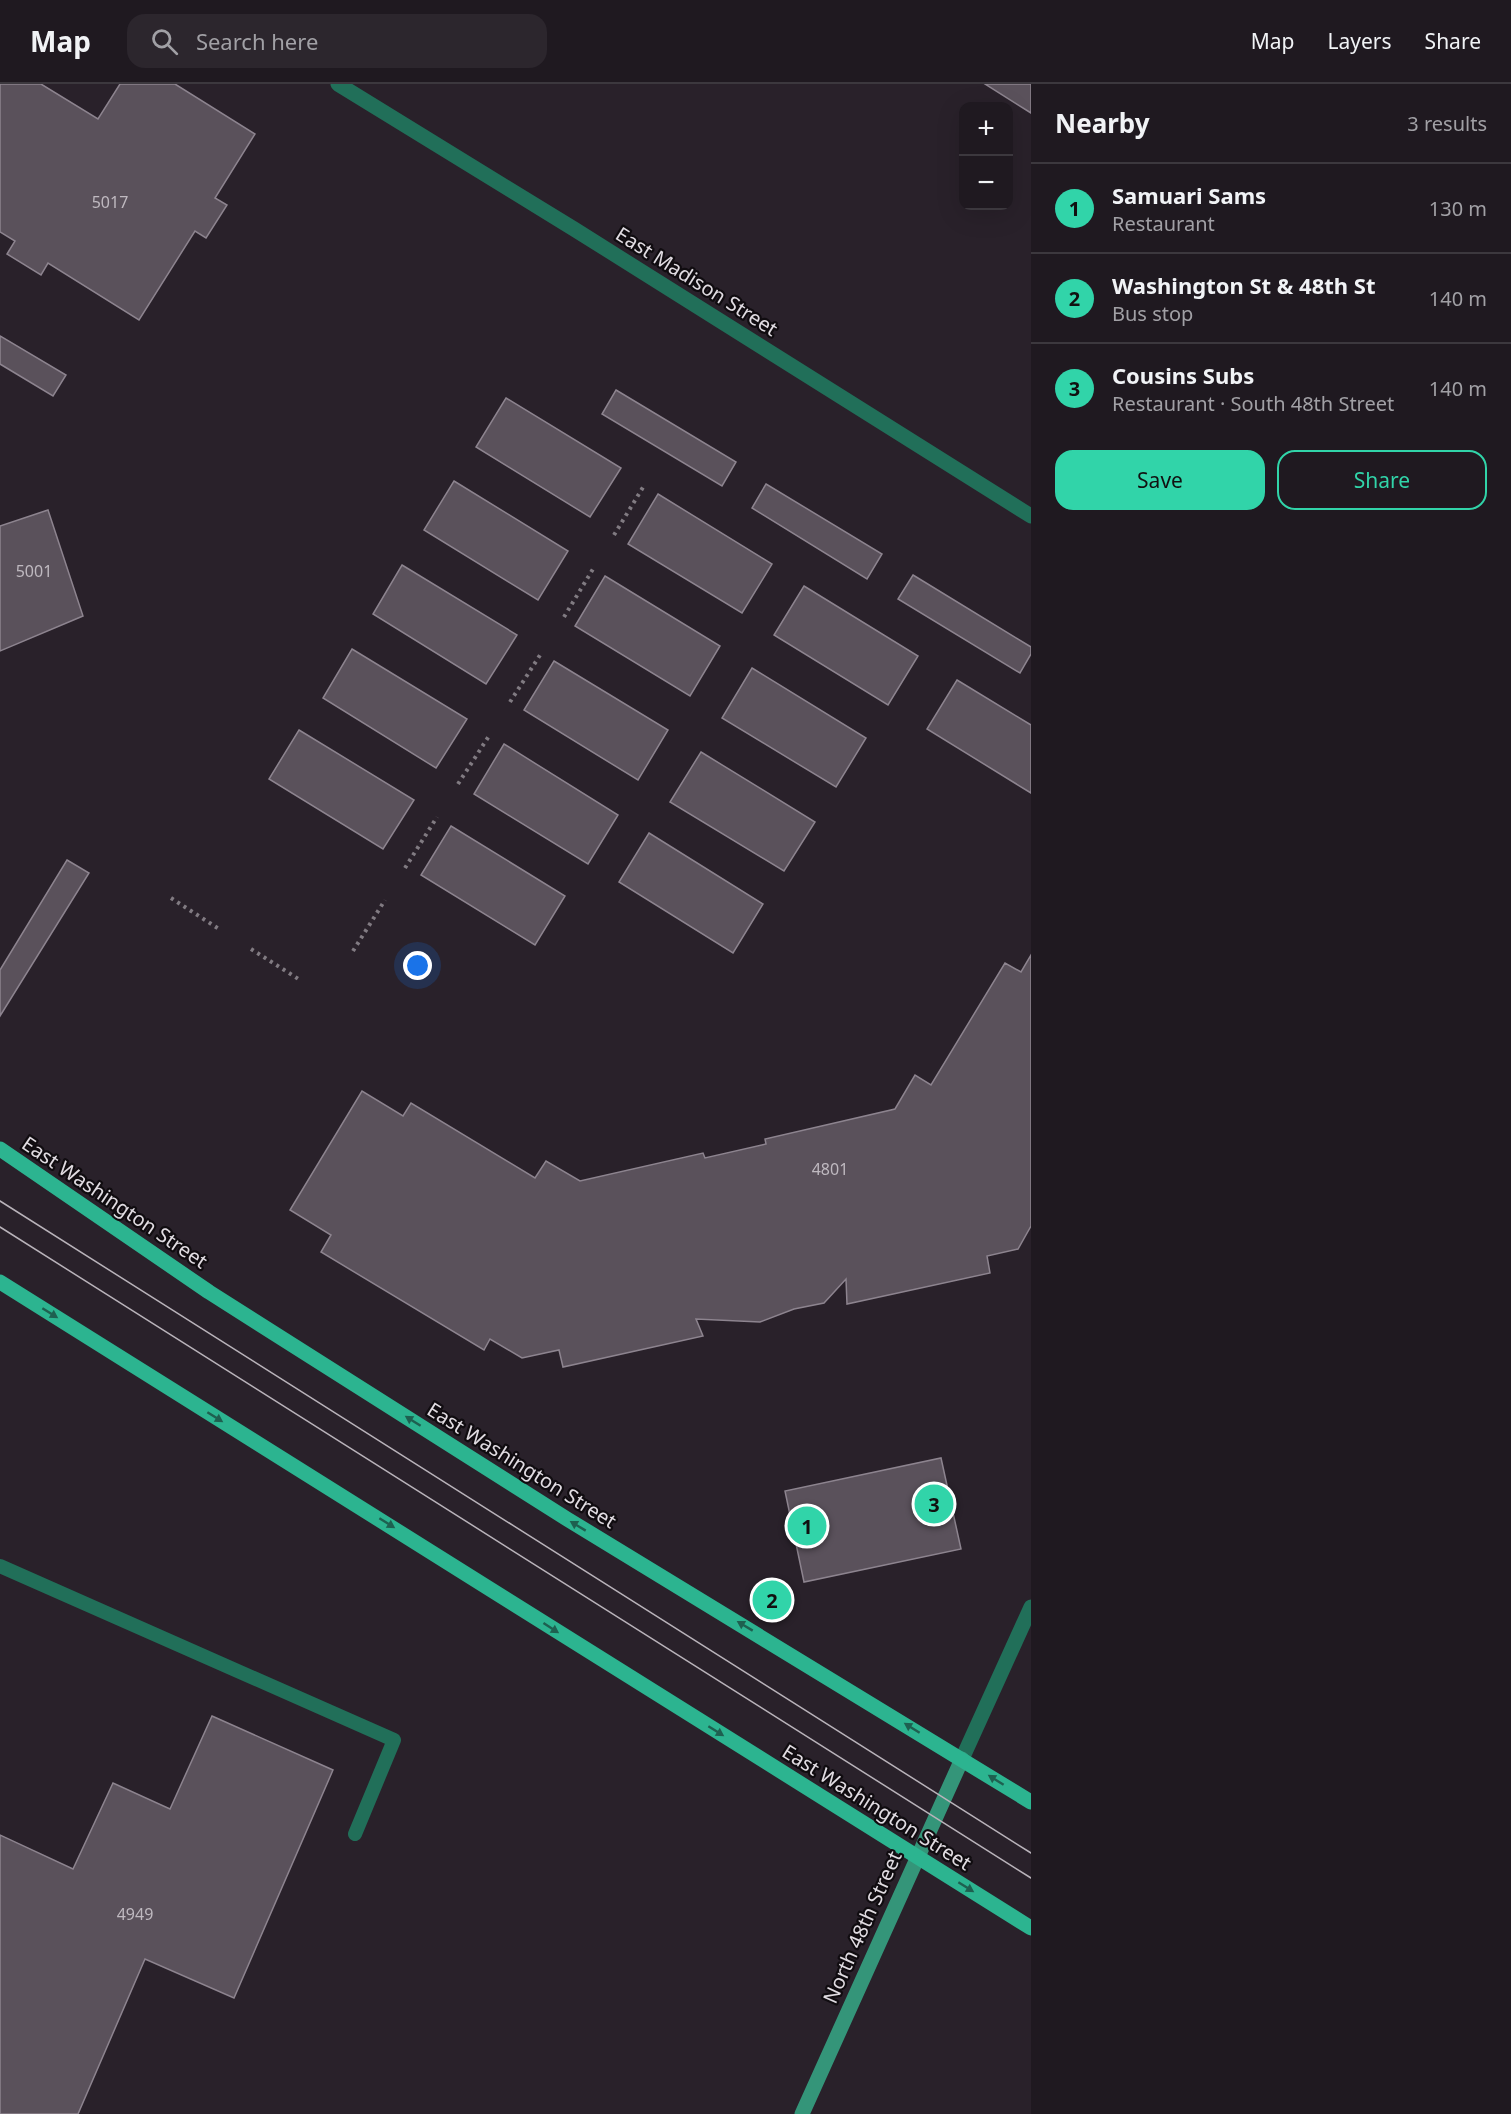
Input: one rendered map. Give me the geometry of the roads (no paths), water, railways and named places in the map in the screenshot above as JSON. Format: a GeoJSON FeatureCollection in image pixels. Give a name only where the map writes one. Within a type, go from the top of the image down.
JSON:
{"type":"FeatureCollection","features":[{"type":"Feature","properties":{"kind":"main road","name":"East Washington Street"},"geometry":{"type":"LineString","coordinates":[[0,1149],[209,1292],[567,1519],[1031,1802]]}},
{"type":"Feature","properties":{"kind":"main road","name":"East Washington Street"},"geometry":{"type":"LineString","coordinates":[[0,1282],[1031,1928]]}},
{"type":"Feature","properties":{"kind":"street","name":"East Madison Street"},"geometry":{"type":"LineString","coordinates":[[338,84],[1031,516]]}},
{"type":"Feature","properties":{"kind":"street"},"geometry":{"type":"LineString","coordinates":[[962,1759],[1031,1607]]}},
{"type":"Feature","properties":{"kind":"street","name":"North 48th Street"},"geometry":{"type":"LineString","coordinates":[[802,2114],[962,1759]]}},
{"type":"Feature","properties":{"kind":"lane"},"geometry":{"type":"LineString","coordinates":[[0,1566],[394,1740],[355,1834]]}},
{"type":"Feature","properties":{"kind":"tram line"},"geometry":{"type":"LineString","coordinates":[[0,1201],[1031,1853]]}},
{"type":"Feature","properties":{"kind":"tram line"},"geometry":{"type":"LineString","coordinates":[[0,1227],[1031,1878]]}},
{"type":"Feature","properties":{"kind":"place","name":"Cousins Subs"},"geometry":{"type":"Point","coordinates":[934,1504]}},
{"type":"Feature","properties":{"kind":"place","name":"Samuari Sams"},"geometry":{"type":"Point","coordinates":[807,1526]}},
{"type":"Feature","properties":{"kind":"place","name":"Washington St & 48th St"},"geometry":{"type":"Point","coordinates":[772,1600]}}]}
